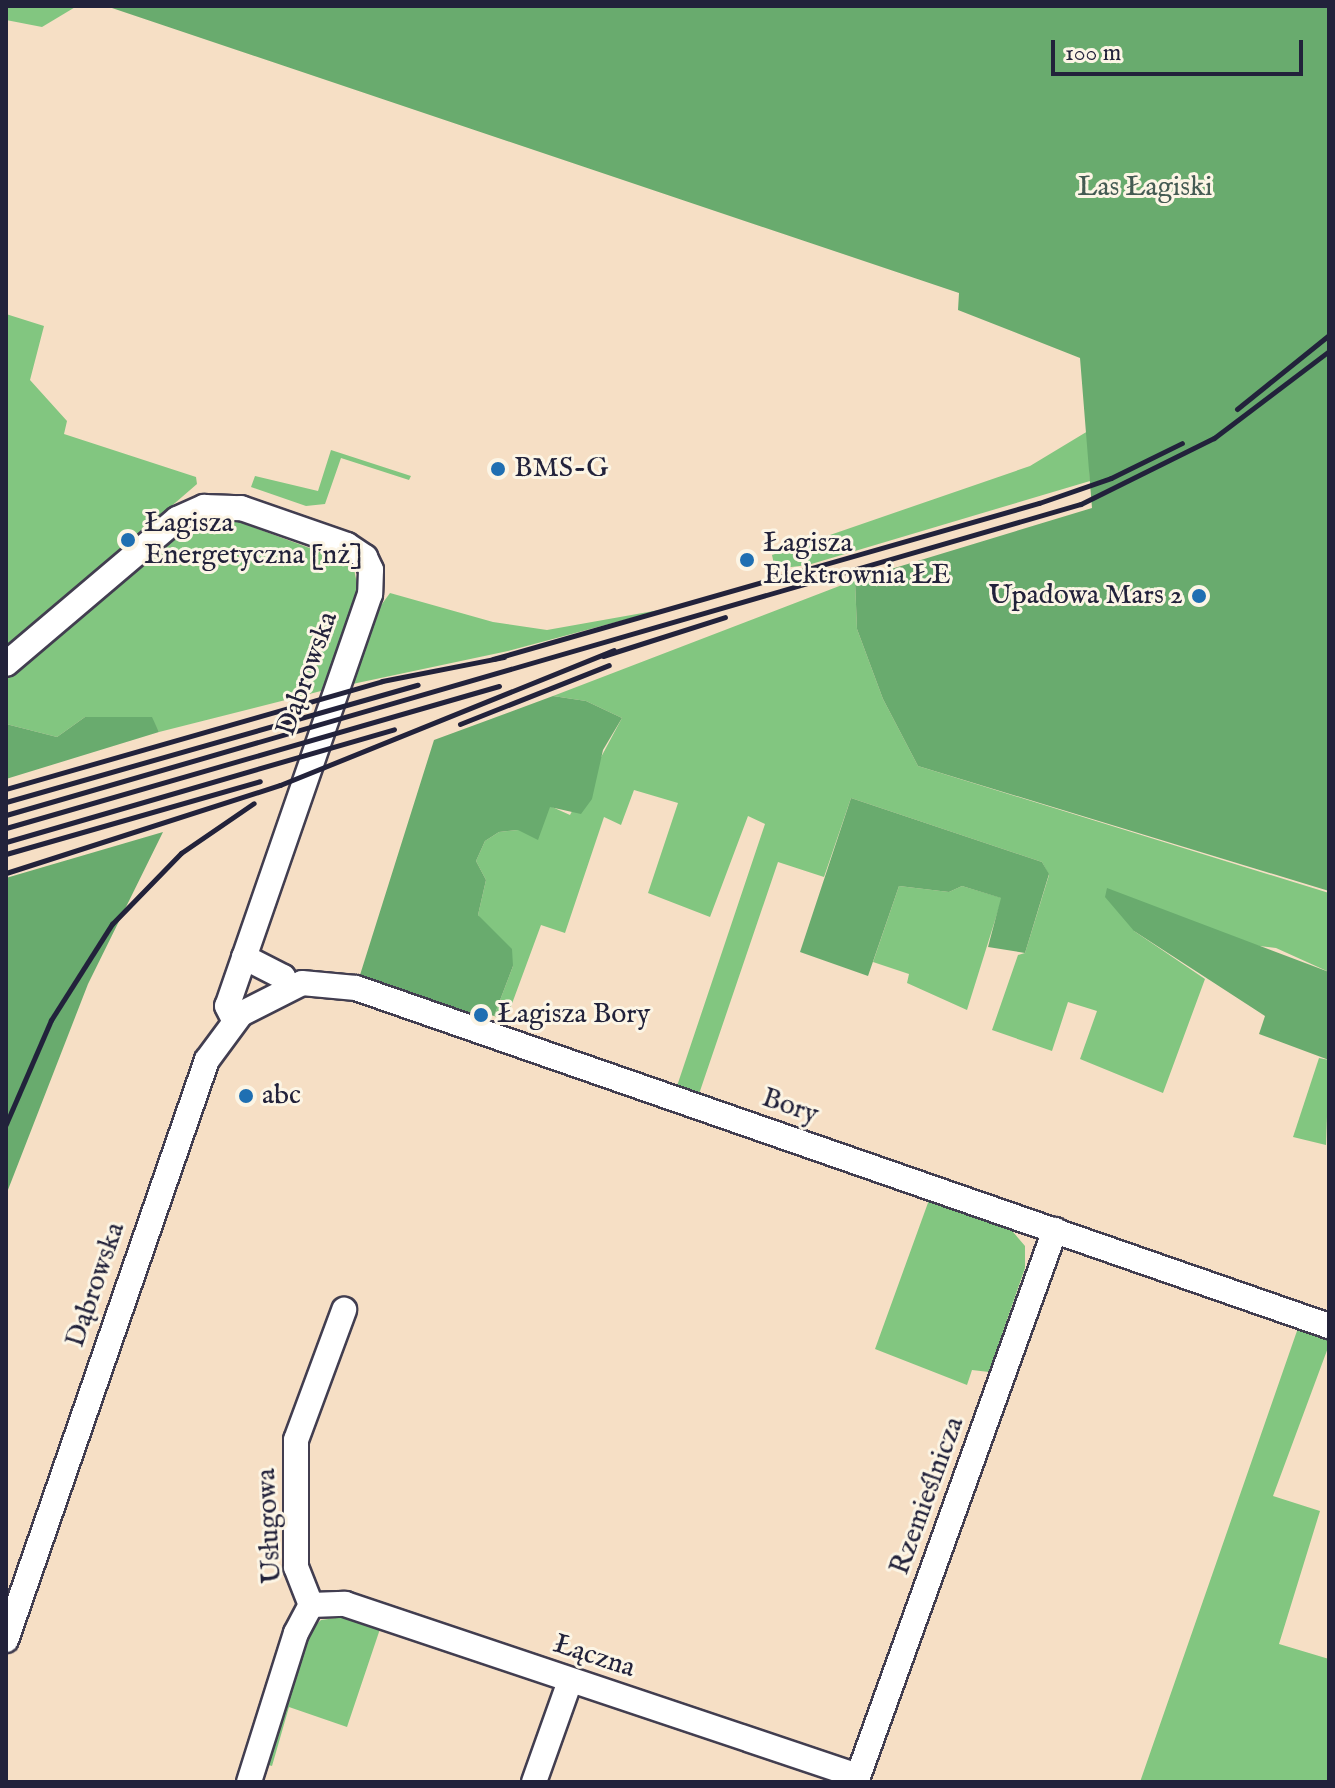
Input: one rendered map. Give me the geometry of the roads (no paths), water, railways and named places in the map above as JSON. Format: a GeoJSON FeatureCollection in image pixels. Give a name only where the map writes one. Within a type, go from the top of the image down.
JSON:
{"type":"FeatureCollection","features":[{"type":"Feature","properties":{"kind":"street","name":"Dąbrowska"},"geometry":{"type":"LineString","coordinates":[[6,664],[177,519],[212,505],[241,508],[347,545],[365,557],[371,570],[370,594],[227,1006],[234,1020],[207,1060],[6,1640]]}},
{"type":"Feature","properties":{"kind":"street"},"geometry":{"type":"LineString","coordinates":[[244,957],[283,977],[288,987]]}},
{"type":"Feature","properties":{"kind":"street","name":"Bory"},"geometry":{"type":"LineString","coordinates":[[234,1020],[288,987],[319,981],[356,988],[1329,1326]]}},
{"type":"Feature","properties":{"kind":"street","name":"Rzemieślnicza"},"geometry":{"type":"LineString","coordinates":[[857,1779],[1055,1230]]}},
{"type":"Feature","properties":{"kind":"street","name":"Usługowa"},"geometry":{"type":"LineString","coordinates":[[249,1782],[296,1633],[311,1605],[296,1567],[296,1440],[344,1310]]}},
{"type":"Feature","properties":{"kind":"street","name":"Łączna"},"geometry":{"type":"LineString","coordinates":[[311,1605],[345,1604],[857,1779]]}},
{"type":"Feature","properties":{"kind":"street"},"geometry":{"type":"LineString","coordinates":[[534,1782],[570,1681]]}},
{"type":"Feature","properties":{"kind":"railway"},"geometry":{"type":"LineString","coordinates":[[1237,409],[1329,335]]}},
{"type":"Feature","properties":{"kind":"railway"},"geometry":{"type":"LineString","coordinates":[[6,815],[1081,504],[1214,438],[1329,351]]}},
{"type":"Feature","properties":{"kind":"railway"},"geometry":{"type":"LineString","coordinates":[[493,659],[1039,503],[1111,478],[1182,443]]}},
{"type":"Feature","properties":{"kind":"railway"},"geometry":{"type":"LineString","coordinates":[[603,656],[725,617]]}},
{"type":"Feature","properties":{"kind":"railway"},"geometry":{"type":"LineString","coordinates":[[6,873],[280,785],[614,650]]}},
{"type":"Feature","properties":{"kind":"railway"},"geometry":{"type":"LineString","coordinates":[[6,789],[382,681],[504,657]]}},
{"type":"Feature","properties":{"kind":"railway"},"geometry":{"type":"LineString","coordinates":[[460,724],[609,665]]}},
{"type":"Feature","properties":{"kind":"railway"},"geometry":{"type":"LineString","coordinates":[[6,802],[418,685]]}},
{"type":"Feature","properties":{"kind":"railway"},"geometry":{"type":"LineString","coordinates":[[6,828],[499,686]]}},
{"type":"Feature","properties":{"kind":"railway"},"geometry":{"type":"LineString","coordinates":[[6,842],[394,729]]}},
{"type":"Feature","properties":{"kind":"railway"},"geometry":{"type":"LineString","coordinates":[[6,854],[260,781]]}},
{"type":"Feature","properties":{"kind":"railway"},"geometry":{"type":"LineString","coordinates":[[6,1124],[51,1020],[112,924],[181,853],[254,803]]}},
{"type":"Feature","properties":{"kind":"place","name":"BMS-G"},"geometry":{"type":"Point","coordinates":[498,469]}},
{"type":"Feature","properties":{"kind":"place","name":"Łagisza Energetyczna [nż]"},"geometry":{"type":"Point","coordinates":[128,540]}},
{"type":"Feature","properties":{"kind":"place","name":"Łagisza Elektrownia ŁE"},"geometry":{"type":"Point","coordinates":[747,560]}},
{"type":"Feature","properties":{"kind":"place","name":"Upadowa Mars 2"},"geometry":{"type":"Point","coordinates":[1199,596]}},
{"type":"Feature","properties":{"kind":"place","name":"Łagisza Bory"},"geometry":{"type":"Point","coordinates":[481,1015]}},
{"type":"Feature","properties":{"kind":"place","name":"abc"},"geometry":{"type":"Point","coordinates":[246,1096]}},
{"type":"Feature","properties":{"kind":"park label","name":"Las Łagiski"},"geometry":{"type":"Point","coordinates":[1145,188]}}]}
